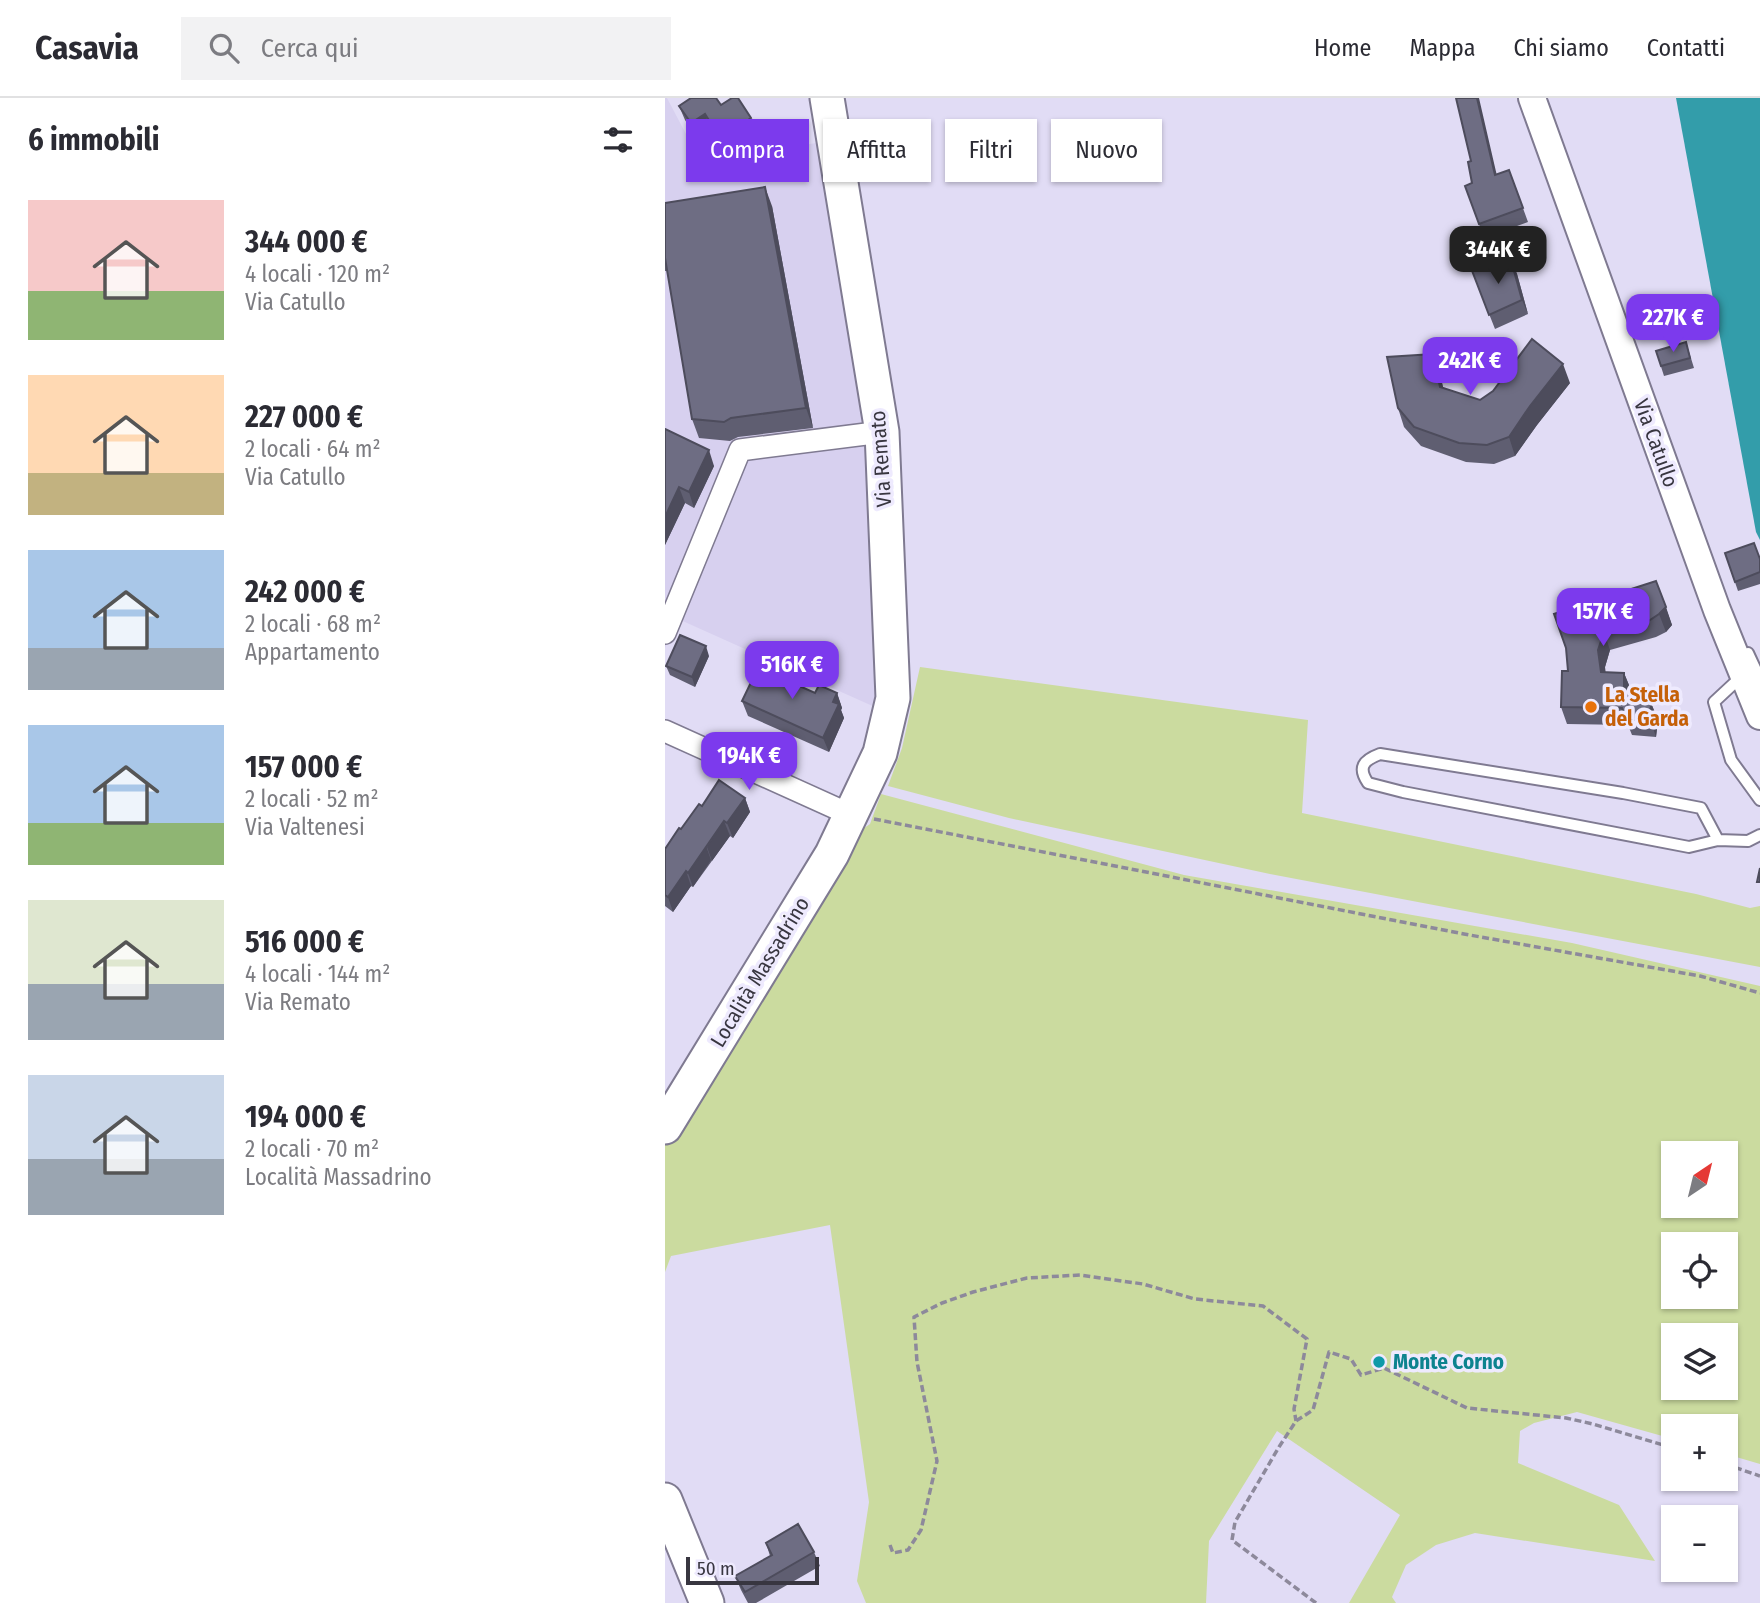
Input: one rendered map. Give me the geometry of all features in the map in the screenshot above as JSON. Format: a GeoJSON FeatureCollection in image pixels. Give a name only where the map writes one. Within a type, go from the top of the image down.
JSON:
{"type":"FeatureCollection","features":[{"type":"Feature","properties":{"kind":"main road","name":"Via Remato"},"geometry":{"type":"LineString","coordinates":[[827,98],[883,432],[893,698],[880,753],[851,815]]}},
{"type":"Feature","properties":{"kind":"main road","name":"Località Massadrino"},"geometry":{"type":"LineString","coordinates":[[665,1127],[832,854],[851,815]]}},
{"type":"Feature","properties":{"kind":"main road"},"geometry":{"type":"LineString","coordinates":[[667,1512],[707,1603]]}},
{"type":"Feature","properties":{"kind":"street","name":"Via Catullo"},"geometry":{"type":"LineString","coordinates":[[1532,98],[1695,551],[1752,677],[1760,716]]}},
{"type":"Feature","properties":{"kind":"street"},"geometry":{"type":"LineString","coordinates":[[665,633],[740,450],[883,432]]}},
{"type":"Feature","properties":{"kind":"street"},"geometry":{"type":"LineString","coordinates":[[665,731],[851,815]]}},
{"type":"Feature","properties":{"kind":"lane"},"geometry":{"type":"LineString","coordinates":[[1752,677],[1714,702],[1731,760],[1760,800]]}},
{"type":"Feature","properties":{"kind":"lane"},"geometry":{"type":"LineString","coordinates":[[1718,840],[1701,808],[1380,754],[1369,758],[1363,767],[1363,777],[1368,783],[1403,792],[1689,847],[1718,840],[1748,841],[1760,835]]}},
{"type":"Feature","properties":{"kind":"path"},"geometry":{"type":"LineString","coordinates":[[851,815],[1464,934],[1700,976],[1760,993]]}},
{"type":"Feature","properties":{"kind":"path"},"geometry":{"type":"LineString","coordinates":[[890,1545],[893,1553],[908,1550],[921,1530],[937,1461],[917,1362],[914,1317],[973,1292],[1027,1278],[1080,1275],[1143,1284],[1195,1298],[1263,1306],[1307,1339],[1294,1409],[1296,1421]]}},
{"type":"Feature","properties":{"kind":"path"},"geometry":{"type":"LineString","coordinates":[[1316,1603],[1232,1540],[1235,1522],[1279,1447],[1296,1421],[1313,1410],[1329,1352],[1351,1359],[1361,1375],[1384,1368],[1467,1408],[1566,1418],[1661,1444]]}},
{"type":"Feature","properties":{"kind":"path"},"geometry":{"type":"LineString","coordinates":[[1738,1468],[1760,1476]]}},
{"type":"Feature","properties":{"kind":"shaded area"},"geometry":{"type":"Polygon","coordinates":[[[667,98],[686,134],[686,182],[809,182],[809,144],[823,142],[823,182],[830,182],[873,444],[877,708],[676,618],[665,648],[667,98]]]}},
{"type":"Feature","properties":{"kind":"green space"},"geometry":{"type":"Polygon","coordinates":[[[920,667],[1308,720],[1302,813],[1696,894],[1750,908],[1760,906],[1760,967],[1270,874],[1009,818],[888,786],[902,748],[920,667]]]}},
{"type":"Feature","properties":{"kind":"green space"},"geometry":{"type":"Polygon","coordinates":[[[881,794],[1184,875],[1572,943],[1760,986],[1760,1464],[1738,1458],[1738,1414],[1661,1414],[1661,1436],[1577,1412],[1534,1423],[1520,1431],[1518,1463],[1619,1505],[1655,1561],[1475,1533],[1436,1545],[1406,1565],[1392,1597],[1396,1603],[1349,1603],[1400,1515],[1277,1431],[1209,1541],[1206,1603],[866,1603],[857,1581],[869,1502],[830,1225],[671,1256],[665,1272],[665,1141],[857,833],[870,824],[881,794]]]}},
{"type":"Feature","properties":{"kind":"water"},"geometry":{"type":"Polygon","coordinates":[[[1676,98],[1760,98],[1760,540],[1756,532],[1676,98]]]}},
{"type":"Feature","properties":{"kind":"building"},"geometry":{"type":"Polygon","coordinates":[[[691,98],[716,98],[721,105],[732,98],[738,98],[751,118],[708,119],[705,114],[697,119],[688,119],[679,106],[691,98]]]}},
{"type":"Feature","properties":{"kind":"building"},"geometry":{"type":"Polygon","coordinates":[[[1456,98],[1477,98],[1495,175],[1509,170],[1523,208],[1479,224],[1465,186],[1472,183],[1468,162],[1471,161],[1456,98]]]}},
{"type":"Feature","properties":{"kind":"building"},"geometry":{"type":"Polygon","coordinates":[[[765,187],[806,408],[731,418],[724,422],[692,419],[665,258],[665,203],[765,187]]]}},
{"type":"Feature","properties":{"kind":"building"},"geometry":{"type":"Polygon","coordinates":[[[1511,260],[1522,300],[1489,315],[1471,268],[1511,260]]]}},
{"type":"Feature","properties":{"kind":"building"},"geometry":{"type":"Polygon","coordinates":[[[1532,339],[1563,364],[1509,437],[1487,445],[1459,443],[1414,427],[1398,408],[1387,357],[1433,354],[1440,387],[1480,400],[1493,391],[1532,339]]]}},
{"type":"Feature","properties":{"kind":"building"},"geometry":{"type":"Polygon","coordinates":[[[1686,342],[1690,358],[1661,366],[1656,351],[1686,342]]]}},
{"type":"Feature","properties":{"kind":"building"},"geometry":{"type":"Polygon","coordinates":[[[665,429],[709,450],[689,492],[679,487],[665,517],[665,429]]]}},
{"type":"Feature","properties":{"kind":"building"},"geometry":{"type":"Polygon","coordinates":[[[1754,543],[1760,559],[1760,572],[1735,582],[1725,553],[1754,543]]]}},
{"type":"Feature","properties":{"kind":"building"},"geometry":{"type":"Polygon","coordinates":[[[1656,581],[1666,607],[1650,620],[1604,632],[1598,650],[1601,672],[1624,673],[1624,701],[1651,703],[1650,719],[1625,717],[1622,708],[1561,707],[1562,671],[1568,671],[1566,648],[1554,614],[1656,581]]]}},
{"type":"Feature","properties":{"kind":"building"},"geometry":{"type":"Polygon","coordinates":[[[680,635],[706,646],[692,677],[666,666],[680,635]]]}},
{"type":"Feature","properties":{"kind":"building"},"geometry":{"type":"Polygon","coordinates":[[[765,660],[783,668],[779,677],[815,693],[819,685],[837,693],[833,702],[839,704],[823,738],[742,701],[765,660]]]}},
{"type":"Feature","properties":{"kind":"building"},"geometry":{"type":"Polygon","coordinates":[[[719,780],[745,798],[727,823],[724,821],[668,897],[665,895],[665,849],[699,804],[702,806],[719,780]]]}},
{"type":"Feature","properties":{"kind":"building"},"geometry":{"type":"Polygon","coordinates":[[[798,1524],[814,1552],[745,1592],[735,1576],[772,1555],[766,1543],[798,1524]]]}},
{"type":"Feature","properties":{"kind":"place","name":"La Stella del Garda"},"geometry":{"type":"Point","coordinates":[1591,707]}},
{"type":"Feature","properties":{"kind":"place","name":"Monte Corno"},"geometry":{"type":"Point","coordinates":[1379,1362]}}]}
